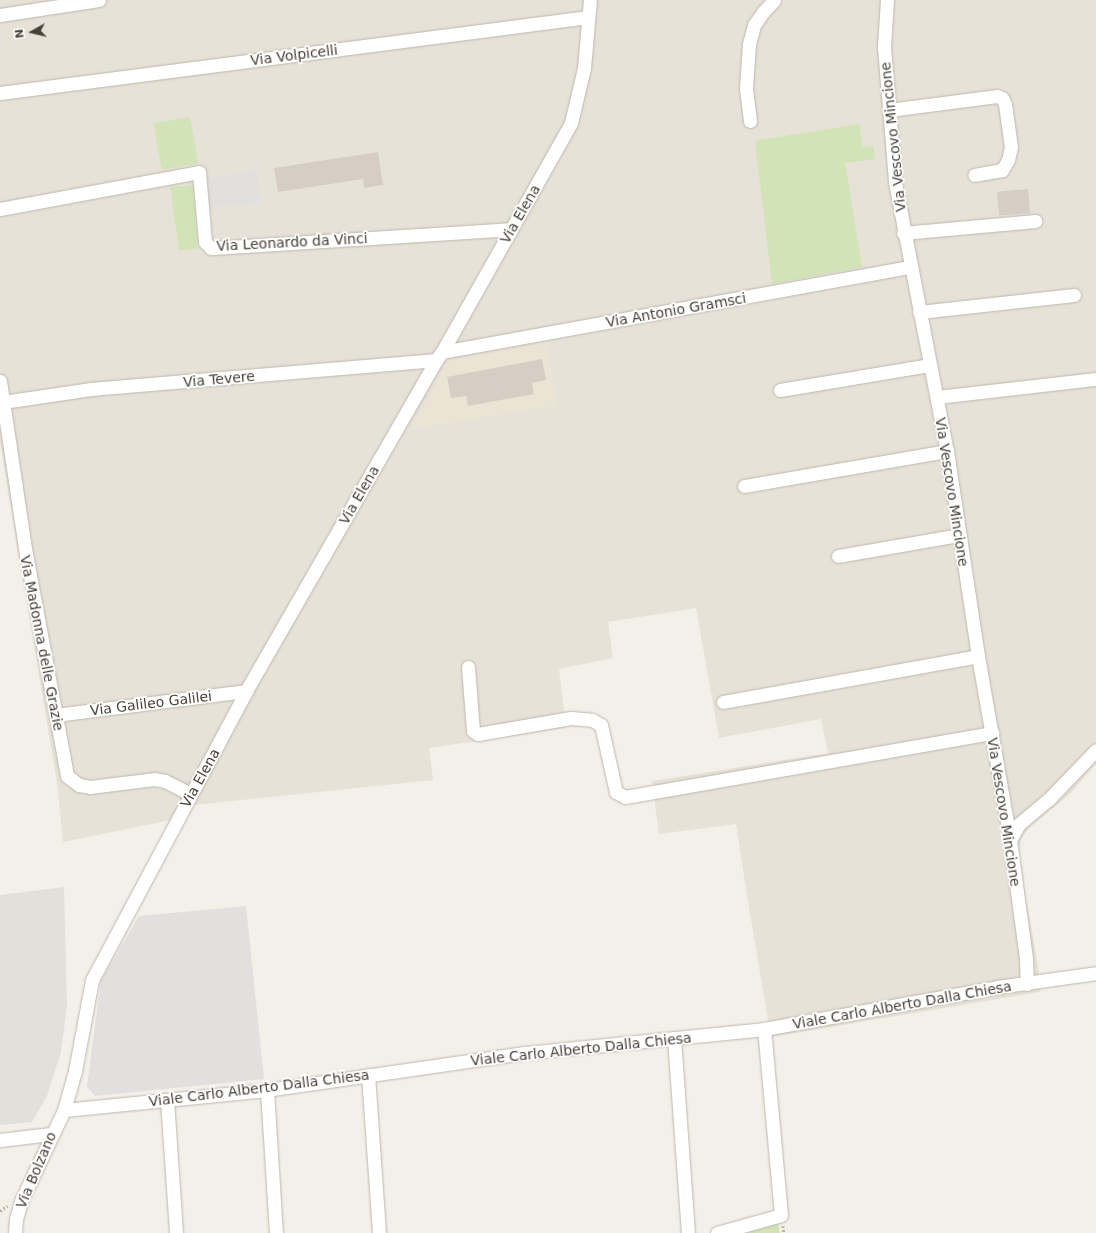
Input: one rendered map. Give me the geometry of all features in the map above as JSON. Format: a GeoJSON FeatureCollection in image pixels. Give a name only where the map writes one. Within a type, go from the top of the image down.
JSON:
{"type":"FeatureCollection","features":[{"type":"Feature","properties":{"kind":"street"},"geometry":{"type":"LineString","coordinates":[[0,15],[99,0]]}},
{"type":"Feature","properties":{"kind":"street","name":"Via Elena"},"geometry":{"type":"LineString","coordinates":[[64,1110],[75,1071],[92,980],[246,691],[571,123],[584,68],[590,0]]}},
{"type":"Feature","properties":{"kind":"street"},"geometry":{"type":"LineString","coordinates":[[750,122],[746,88],[749,44],[754,25],[774,0]]}},
{"type":"Feature","properties":{"kind":"street","name":"Via Vescovo Mincione"},"geometry":{"type":"LineString","coordinates":[[887,0],[884,47],[895,182],[903,233],[947,451],[978,656],[1010,840],[1026,960],[1027,984]]}},
{"type":"Feature","properties":{"kind":"street","name":"Via Volpicelli"},"geometry":{"type":"LineString","coordinates":[[0,94],[588,18]]}},
{"type":"Feature","properties":{"kind":"street"},"geometry":{"type":"LineString","coordinates":[[888,110],[997,96],[1002,98],[1005,104],[1011,147],[1008,160],[1002,170],[974,175]]}},
{"type":"Feature","properties":{"kind":"street","name":"Via Leonardo da Vinci"},"geometry":{"type":"LineString","coordinates":[[0,209],[199,172],[205,242],[212,248],[511,229]]}},
{"type":"Feature","properties":{"kind":"street"},"geometry":{"type":"LineString","coordinates":[[903,233],[1035,221]]}},
{"type":"Feature","properties":{"kind":"street","name":"Via Antonio Gramsci"},"geometry":{"type":"LineString","coordinates":[[439,356],[910,267]]}},
{"type":"Feature","properties":{"kind":"street"},"geometry":{"type":"LineString","coordinates":[[919,312],[1074,295]]}},
{"type":"Feature","properties":{"kind":"street","name":"Via Tevere"},"geometry":{"type":"LineString","coordinates":[[3,402],[91,389],[439,356]]}},
{"type":"Feature","properties":{"kind":"street"},"geometry":{"type":"LineString","coordinates":[[780,390],[929,365]]}},
{"type":"Feature","properties":{"kind":"street"},"geometry":{"type":"LineString","coordinates":[[936,397],[1096,379]]}},
{"type":"Feature","properties":{"kind":"street","name":"Via Madonna delle Grazie"},"geometry":{"type":"LineString","coordinates":[[0,381],[26,554],[67,776],[79,785],[90,787],[154,779],[165,781],[191,794]]}},
{"type":"Feature","properties":{"kind":"street"},"geometry":{"type":"LineString","coordinates":[[744,486],[947,451]]}},
{"type":"Feature","properties":{"kind":"street"},"geometry":{"type":"LineString","coordinates":[[838,556],[959,535]]}},
{"type":"Feature","properties":{"kind":"street"},"geometry":{"type":"LineString","coordinates":[[723,702],[978,656]]}},
{"type":"Feature","properties":{"kind":"street"},"geometry":{"type":"LineString","coordinates":[[468,667],[473,730],[478,734],[571,718],[592,720],[601,725],[616,792],[625,796],[992,733]]}},
{"type":"Feature","properties":{"kind":"street","name":"Via Galileo Galilei"},"geometry":{"type":"LineString","coordinates":[[56,716],[246,691]]}},
{"type":"Feature","properties":{"kind":"street"},"geometry":{"type":"LineString","coordinates":[[1010,840],[1019,824],[1048,800],[1096,750]]}},
{"type":"Feature","properties":{"kind":"street","name":"Viale Carlo Alberto Dalla Chiesa"},"geometry":{"type":"LineString","coordinates":[[64,1110],[267,1090],[368,1074],[525,1053],[764,1029],[989,989],[1096,973]]}},
{"type":"Feature","properties":{"kind":"street"},"geometry":{"type":"LineString","coordinates":[[717,1233],[781,1215],[764,1029]]}},
{"type":"Feature","properties":{"kind":"street"},"geometry":{"type":"LineString","coordinates":[[674,1038],[688,1233]]}},
{"type":"Feature","properties":{"kind":"street"},"geometry":{"type":"LineString","coordinates":[[368,1074],[379,1233]]}},
{"type":"Feature","properties":{"kind":"street"},"geometry":{"type":"LineString","coordinates":[[267,1090],[276,1233]]}},
{"type":"Feature","properties":{"kind":"street"},"geometry":{"type":"LineString","coordinates":[[167,1100],[176,1233]]}},
{"type":"Feature","properties":{"kind":"street","name":"Via Bolzano"},"geometry":{"type":"LineString","coordinates":[[15,1233],[16,1219],[21,1201],[51,1134],[64,1110]]}},
{"type":"Feature","properties":{"kind":"street"},"geometry":{"type":"LineString","coordinates":[[0,1140],[51,1134]]}},
{"type":"Feature","properties":{"kind":"shaded area"},"geometry":{"type":"Polygon","coordinates":[[[0,0],[1096,0],[1096,764],[1071,793],[1029,828],[1021,839],[1019,859],[1039,971],[1040,992],[771,1037],[736,824],[659,834],[652,781],[828,753],[821,719],[719,738],[696,608],[608,622],[613,658],[559,669],[566,728],[429,748],[433,780],[195,805],[186,817],[63,842],[57,783],[0,442],[0,0]]]}},
{"type":"Feature","properties":{"kind":"shaded area"},"geometry":{"type":"Polygon","coordinates":[[[257,169],[260,204],[207,207],[204,179],[257,169]]]}},
{"type":"Feature","properties":{"kind":"shaded area"},"geometry":{"type":"Polygon","coordinates":[[[546,342],[558,405],[411,429],[449,360],[546,342]]]}},
{"type":"Feature","properties":{"kind":"shaded area"},"geometry":{"type":"Polygon","coordinates":[[[64,887],[67,1006],[61,1052],[47,1096],[32,1122],[0,1125],[0,895],[64,887]]]}},
{"type":"Feature","properties":{"kind":"shaded area"},"geometry":{"type":"Polygon","coordinates":[[[246,906],[264,1079],[95,1096],[87,1087],[101,980],[139,916],[246,906]]]}},
{"type":"Feature","properties":{"kind":"green space"},"geometry":{"type":"Polygon","coordinates":[[[190,117],[198,163],[162,170],[154,123],[190,117]]]}},
{"type":"Feature","properties":{"kind":"green space"},"geometry":{"type":"Polygon","coordinates":[[[859,124],[863,147],[873,146],[875,159],[845,163],[862,267],[772,284],[755,141],[859,124]]]}},
{"type":"Feature","properties":{"kind":"green space"},"geometry":{"type":"Polygon","coordinates":[[[193,185],[197,249],[179,250],[170,187],[193,185]]]}},
{"type":"Feature","properties":{"kind":"green space"},"geometry":{"type":"Polygon","coordinates":[[[778,1223],[780,1233],[746,1233],[778,1223]]]}},
{"type":"Feature","properties":{"kind":"building"},"geometry":{"type":"Polygon","coordinates":[[[378,152],[383,185],[364,188],[363,179],[278,192],[274,168],[378,152]]]}},
{"type":"Feature","properties":{"kind":"building"},"geometry":{"type":"Polygon","coordinates":[[[1028,189],[1030,213],[999,216],[997,192],[1028,189]]]}},
{"type":"Feature","properties":{"kind":"building"},"geometry":{"type":"Polygon","coordinates":[[[542,359],[546,380],[532,383],[534,394],[468,406],[466,396],[451,398],[447,377],[542,359]]]}}]}
